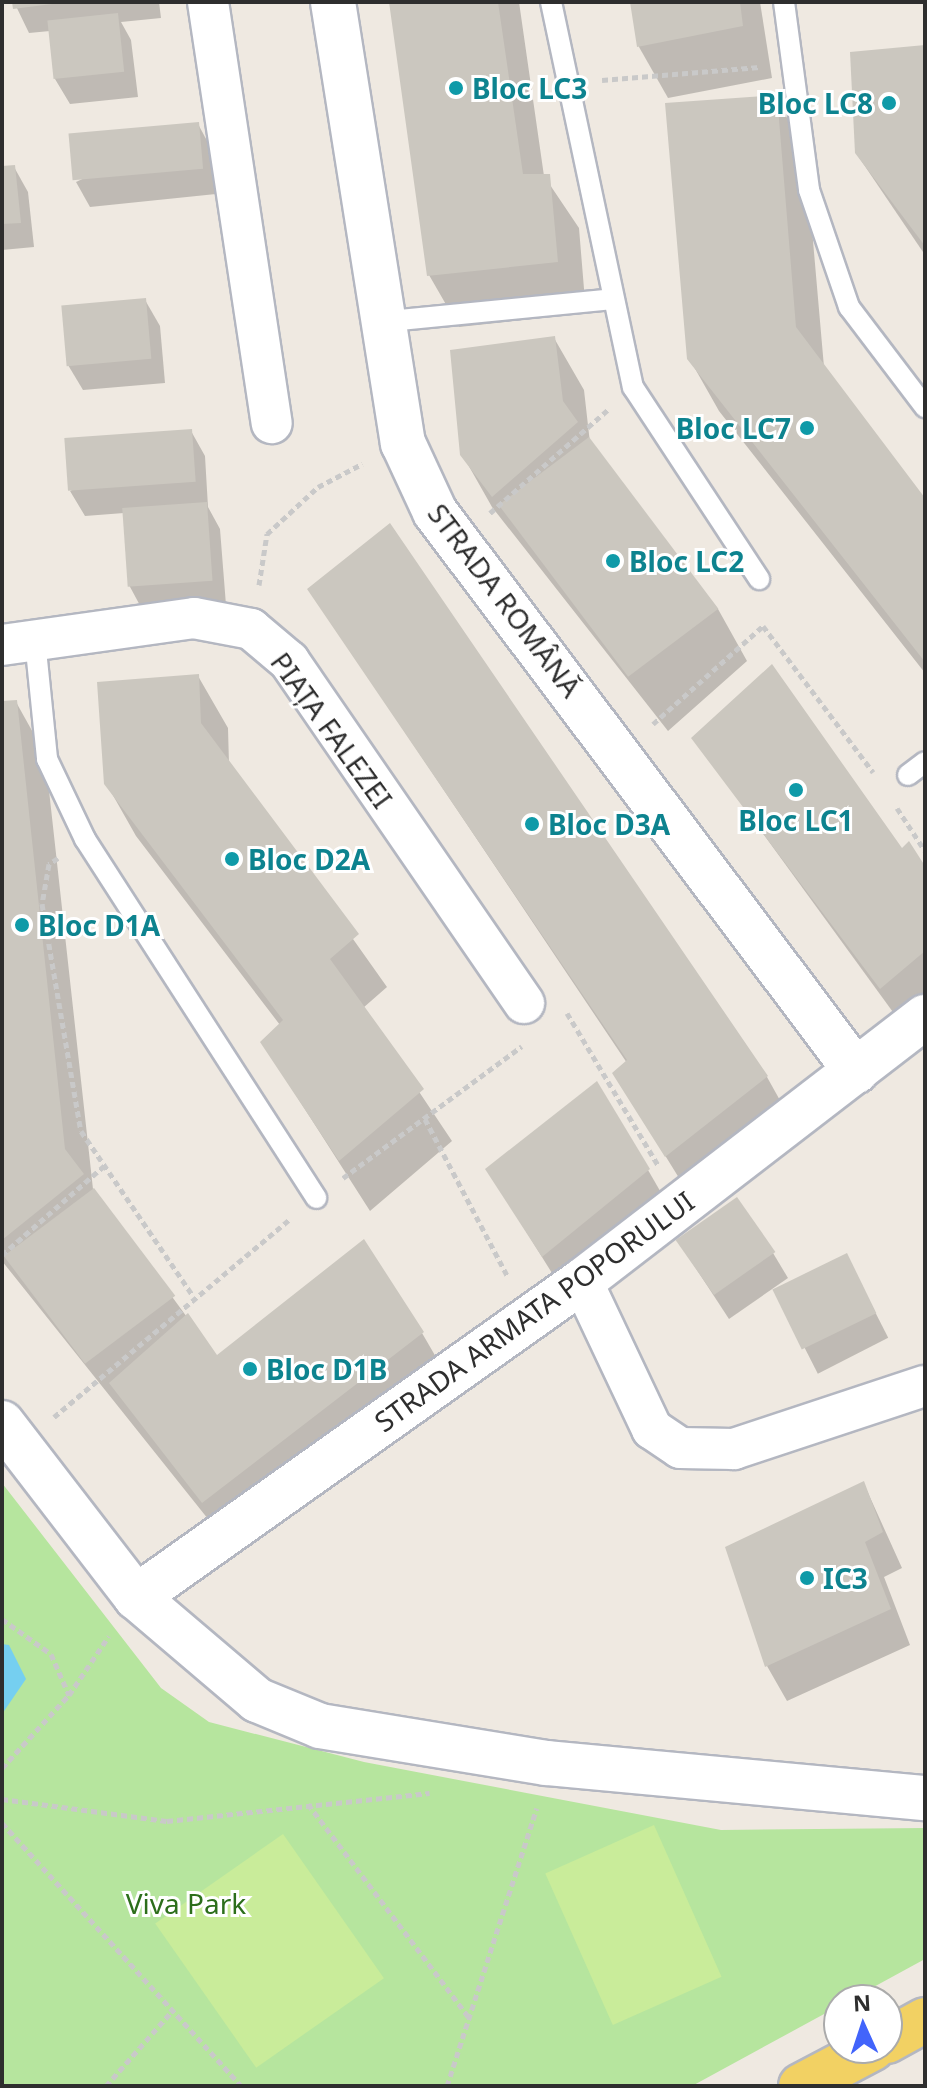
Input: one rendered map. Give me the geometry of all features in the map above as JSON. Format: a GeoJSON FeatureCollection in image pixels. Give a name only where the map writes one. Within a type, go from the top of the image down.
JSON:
{"type":"FeatureCollection","features":[{"type":"Feature","properties":{"kind":"main road"},"geometry":{"type":"LineString","coordinates":[[903,2032],[925,2020]]}},
{"type":"Feature","properties":{"kind":"main road"},"geometry":{"type":"LineString","coordinates":[[801,2086],[843,2064]]}},
{"type":"Feature","properties":{"kind":"street"},"geometry":{"type":"LineString","coordinates":[[208,2],[272,423]]}},
{"type":"Feature","properties":{"kind":"street","name":"STRADA ROMÂNĂ"},"geometry":{"type":"LineString","coordinates":[[333,2],[379,322],[403,443],[456,543],[621,753],[856,1071]]}},
{"type":"Feature","properties":{"kind":"street","name":"PIAȚA FALEZEI"},"geometry":{"type":"LineString","coordinates":[[19,643],[194,618],[251,629],[289,661],[532,1017]]}},
{"type":"Feature","properties":{"kind":"street","name":"STRADA ARMATA POPORULUI"},"geometry":{"type":"LineString","coordinates":[[136,1597],[529,1315],[582,1281],[925,1017]]}},
{"type":"Feature","properties":{"kind":"street"},"geometry":{"type":"LineString","coordinates":[[582,1281],[652,1429],[680,1448],[734,1449],[925,1386]]}},
{"type":"Feature","properties":{"kind":"street"},"geometry":{"type":"LineString","coordinates":[[11,1435],[136,1597],[257,1700],[320,1726],[546,1763],[925,1798]]}},
{"type":"Feature","properties":{"kind":"lane"},"geometry":{"type":"LineString","coordinates":[[551,2],[633,387],[759,579]]}},
{"type":"Feature","properties":{"kind":"lane"},"geometry":{"type":"LineString","coordinates":[[784,2],[809,190],[849,307],[925,407]]}},
{"type":"Feature","properties":{"kind":"lane"},"geometry":{"type":"LineString","coordinates":[[379,322],[613,299]]}},
{"type":"Feature","properties":{"kind":"lane"},"geometry":{"type":"LineString","coordinates":[[19,643],[47,759],[85,839],[316,1198]]}},
{"type":"Feature","properties":{"kind":"lane"},"geometry":{"type":"LineString","coordinates":[[908,775],[925,762]]}},
{"type":"Feature","properties":{"kind":"path"},"geometry":{"type":"LineString","coordinates":[[628,77],[790,64]]}},
{"type":"Feature","properties":{"kind":"path"},"geometry":{"type":"LineString","coordinates":[[456,543],[633,387]]}},
{"type":"Feature","properties":{"kind":"path"},"geometry":{"type":"LineString","coordinates":[[251,629],[267,534],[318,487]]}},
{"type":"Feature","properties":{"kind":"path"},"geometry":{"type":"LineString","coordinates":[[621,753],[763,626],[872,771]]}},
{"type":"Feature","properties":{"kind":"path"},"geometry":{"type":"LineString","coordinates":[[85,839],[49,864],[42,904],[81,1131],[193,1296]]}},
{"type":"Feature","properties":{"kind":"path"},"geometry":{"type":"LineString","coordinates":[[11,1435],[316,1198],[425,1119],[532,1017],[565,1009],[639,1133]]}},
{"type":"Feature","properties":{"kind":"path"},"geometry":{"type":"LineString","coordinates":[[425,1119],[529,1315]]}},
{"type":"Feature","properties":{"kind":"path"},"geometry":{"type":"LineString","coordinates":[[2,1255],[105,1165]]}},
{"type":"Feature","properties":{"kind":"path"},"geometry":{"type":"LineString","coordinates":[[2,1768],[69,1695],[136,1597]]}},
{"type":"Feature","properties":{"kind":"path"},"geometry":{"type":"LineString","coordinates":[[2,1619],[51,1654],[69,1695]]}},
{"type":"Feature","properties":{"kind":"path"},"geometry":{"type":"LineString","coordinates":[[2,1799],[167,1821],[307,1803],[431,1793],[468,1777],[484,1753]]}},
{"type":"Feature","properties":{"kind":"path"},"geometry":{"type":"LineString","coordinates":[[445,2085],[527,1855],[546,1763]]}},
{"type":"Feature","properties":{"kind":"path"},"geometry":{"type":"LineString","coordinates":[[307,1803],[469,2018]]}},
{"type":"Feature","properties":{"kind":"path"},"geometry":{"type":"LineString","coordinates":[[2,1823],[241,2086]]}},
{"type":"Feature","properties":{"kind":"path"},"geometry":{"type":"LineString","coordinates":[[106,2086],[173,2010]]}},
{"type":"Feature","properties":{"kind":"green space","name":"Viva Park"},"geometry":{"type":"Polygon","coordinates":[[[2,1483],[161,1688],[209,1722],[364,1762],[721,1830],[925,1828],[925,1959],[879,1984],[823,1984],[823,2015],[692,2086],[2,2086],[2,1483]]]}},
{"type":"Feature","properties":{"kind":"green space"},"geometry":{"type":"Polygon","coordinates":[[[654,1825],[722,1977],[613,2025],[545,1873],[654,1825]]]}},
{"type":"Feature","properties":{"kind":"green space"},"geometry":{"type":"Polygon","coordinates":[[[283,1834],[384,1978],[256,2068],[155,1923],[283,1834]]]}},
{"type":"Feature","properties":{"kind":"water"},"geometry":{"type":"Polygon","coordinates":[[[2,1644],[9,1645],[26,1679],[2,1714],[2,1644]]]}},
{"type":"Feature","properties":{"kind":"building"},"geometry":{"type":"Polygon","coordinates":[[[12,2],[52,2],[52,4],[13,9],[12,2]]]}},
{"type":"Feature","properties":{"kind":"building","name":"Bloc LC3"},"geometry":{"type":"Polygon","coordinates":[[[389,2],[498,2],[523,174],[550,174],[558,262],[427,276],[389,2]]]}},
{"type":"Feature","properties":{"kind":"building"},"geometry":{"type":"Polygon","coordinates":[[[630,2],[740,2],[743,26],[637,47],[630,2]]]}},
{"type":"Feature","properties":{"kind":"building"},"geometry":{"type":"Polygon","coordinates":[[[118,13],[124,72],[54,79],[47,20],[118,13]]]}},
{"type":"Feature","properties":{"kind":"building","name":"Bloc LC8"},"geometry":{"type":"Polygon","coordinates":[[[925,45],[925,246],[855,153],[850,52],[925,45]]]}},
{"type":"Feature","properties":{"kind":"building","name":"Bloc LC7"},"geometry":{"type":"Polygon","coordinates":[[[777,95],[796,327],[925,498],[925,662],[687,359],[665,103],[777,95]]]}},
{"type":"Feature","properties":{"kind":"building"},"geometry":{"type":"Polygon","coordinates":[[[199,122],[203,169],[73,180],[68,133],[199,122]]]}},
{"type":"Feature","properties":{"kind":"building"},"geometry":{"type":"Polygon","coordinates":[[[15,165],[21,223],[2,224],[2,166],[15,165]]]}},
{"type":"Feature","properties":{"kind":"building"},"geometry":{"type":"Polygon","coordinates":[[[146,298],[151,359],[67,366],[61,305],[146,298]]]}},
{"type":"Feature","properties":{"kind":"building"},"geometry":{"type":"Polygon","coordinates":[[[555,336],[563,401],[578,422],[492,497],[460,455],[450,350],[555,336]]]}},
{"type":"Feature","properties":{"kind":"building"},"geometry":{"type":"Polygon","coordinates":[[[192,429],[196,482],[68,491],[64,438],[192,429]]]}},
{"type":"Feature","properties":{"kind":"building","name":"Bloc LC2"},"geometry":{"type":"Polygon","coordinates":[[[589,437],[718,609],[628,677],[499,505],[589,437]]]}},
{"type":"Feature","properties":{"kind":"building"},"geometry":{"type":"Polygon","coordinates":[[[207,502],[213,581],[128,587],[122,508],[207,502]]]}},
{"type":"Feature","properties":{"kind":"building","name":"Bloc D3A"},"geometry":{"type":"Polygon","coordinates":[[[390,523],[768,1076],[665,1157],[612,1073],[627,1060],[307,589],[390,523]]]}},
{"type":"Feature","properties":{"kind":"building","name":"Bloc LC1"},"geometry":{"type":"Polygon","coordinates":[[[772,664],[902,848],[909,841],[925,866],[925,951],[880,989],[691,738],[772,664]]]}},
{"type":"Feature","properties":{"kind":"building","name":"Bloc D2A"},"geometry":{"type":"Polygon","coordinates":[[[199,674],[201,723],[359,934],[330,959],[424,1089],[339,1161],[260,1042],[283,1020],[104,784],[97,682],[199,674]]]}},
{"type":"Feature","properties":{"kind":"building","name":"Bloc D1A"},"geometry":{"type":"Polygon","coordinates":[[[17,700],[65,1149],[84,1174],[2,1240],[2,701],[17,700]]]}},
{"type":"Feature","properties":{"kind":"building"},"geometry":{"type":"Polygon","coordinates":[[[597,1081],[650,1169],[542,1257],[485,1169],[597,1081]]]}},
{"type":"Feature","properties":{"kind":"building"},"geometry":{"type":"Polygon","coordinates":[[[94,1188],[175,1296],[85,1364],[4,1256],[94,1188]]]}},
{"type":"Feature","properties":{"kind":"building"},"geometry":{"type":"Polygon","coordinates":[[[737,1197],[775,1252],[714,1295],[676,1240],[737,1197]]]}},
{"type":"Feature","properties":{"kind":"building","name":"Bloc D1B"},"geometry":{"type":"Polygon","coordinates":[[[364,1239],[424,1332],[202,1503],[109,1383],[188,1313],[217,1355],[364,1239]]]}},
{"type":"Feature","properties":{"kind":"building"},"geometry":{"type":"Polygon","coordinates":[[[847,1253],[876,1313],[802,1350],[772,1289],[847,1253]]]}},
{"type":"Feature","properties":{"kind":"building","name":"IC3"},"geometry":{"type":"Polygon","coordinates":[[[864,1481],[883,1532],[865,1542],[891,1609],[765,1667],[725,1547],[864,1481]]]}},
{"type":"Feature","properties":{"kind":"place","name":"Bloc LC3"},"geometry":{"type":"Point","coordinates":[456,88]}},
{"type":"Feature","properties":{"kind":"place","name":"Bloc LC8"},"geometry":{"type":"Point","coordinates":[889,103]}},
{"type":"Feature","properties":{"kind":"place","name":"Bloc LC7"},"geometry":{"type":"Point","coordinates":[807,428]}},
{"type":"Feature","properties":{"kind":"place","name":"Bloc LC2"},"geometry":{"type":"Point","coordinates":[613,561]}},
{"type":"Feature","properties":{"kind":"place","name":"Bloc LC1"},"geometry":{"type":"Point","coordinates":[796,790]}},
{"type":"Feature","properties":{"kind":"place","name":"Bloc D3A"},"geometry":{"type":"Point","coordinates":[532,824]}},
{"type":"Feature","properties":{"kind":"place","name":"Bloc D2A"},"geometry":{"type":"Point","coordinates":[232,859]}},
{"type":"Feature","properties":{"kind":"place","name":"Bloc D1A"},"geometry":{"type":"Point","coordinates":[22,925]}},
{"type":"Feature","properties":{"kind":"place","name":"Bloc D1B"},"geometry":{"type":"Point","coordinates":[250,1369]}},
{"type":"Feature","properties":{"kind":"place","name":"IC3"},"geometry":{"type":"Point","coordinates":[807,1578]}}]}
